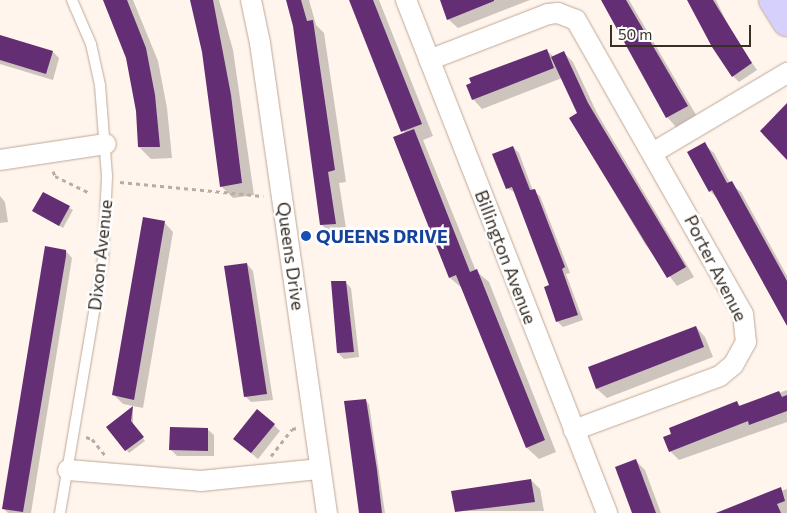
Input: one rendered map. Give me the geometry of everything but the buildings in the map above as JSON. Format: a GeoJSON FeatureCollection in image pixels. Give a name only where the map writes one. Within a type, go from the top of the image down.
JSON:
{"type":"FeatureCollection","features":[{"type":"Feature","properties":{"kind":"main road"},"geometry":{"type":"LineString","coordinates":[[773,0],[787,22]]}},
{"type":"Feature","properties":{"kind":"street","name":"Queens Drive"},"geometry":{"type":"LineString","coordinates":[[251,0],[260,43],[327,513]]}},
{"type":"Feature","properties":{"kind":"street","name":"Billington Avenue"},"geometry":{"type":"LineString","coordinates":[[406,0],[607,513]]}},
{"type":"Feature","properties":{"kind":"street","name":"Porter Avenue"},"geometry":{"type":"LineString","coordinates":[[429,60],[548,14],[567,15],[583,27],[744,314],[746,342],[733,365],[720,376],[574,430]]}},
{"type":"Feature","properties":{"kind":"street"},"geometry":{"type":"LineString","coordinates":[[654,152],[787,73]]}},
{"type":"Feature","properties":{"kind":"street"},"geometry":{"type":"LineString","coordinates":[[0,160],[106,144]]}},
{"type":"Feature","properties":{"kind":"street"},"geometry":{"type":"LineString","coordinates":[[68,470],[115,476],[201,481],[320,469]]}},
{"type":"Feature","properties":{"kind":"lane","name":"Dixon Avenue"},"geometry":{"type":"LineString","coordinates":[[60,513],[103,259],[106,144],[91,44],[72,0]]}},
{"type":"Feature","properties":{"kind":"path"},"geometry":{"type":"LineString","coordinates":[[53,171],[55,176],[90,193]]}},
{"type":"Feature","properties":{"kind":"path"},"geometry":{"type":"LineString","coordinates":[[120,182],[270,196]]}},
{"type":"Feature","properties":{"kind":"path"},"geometry":{"type":"LineString","coordinates":[[266,463],[292,429],[298,428]]}},
{"type":"Feature","properties":{"kind":"place","name":"QUEENS DRIVE"},"geometry":{"type":"Point","coordinates":[306,236]}}]}
